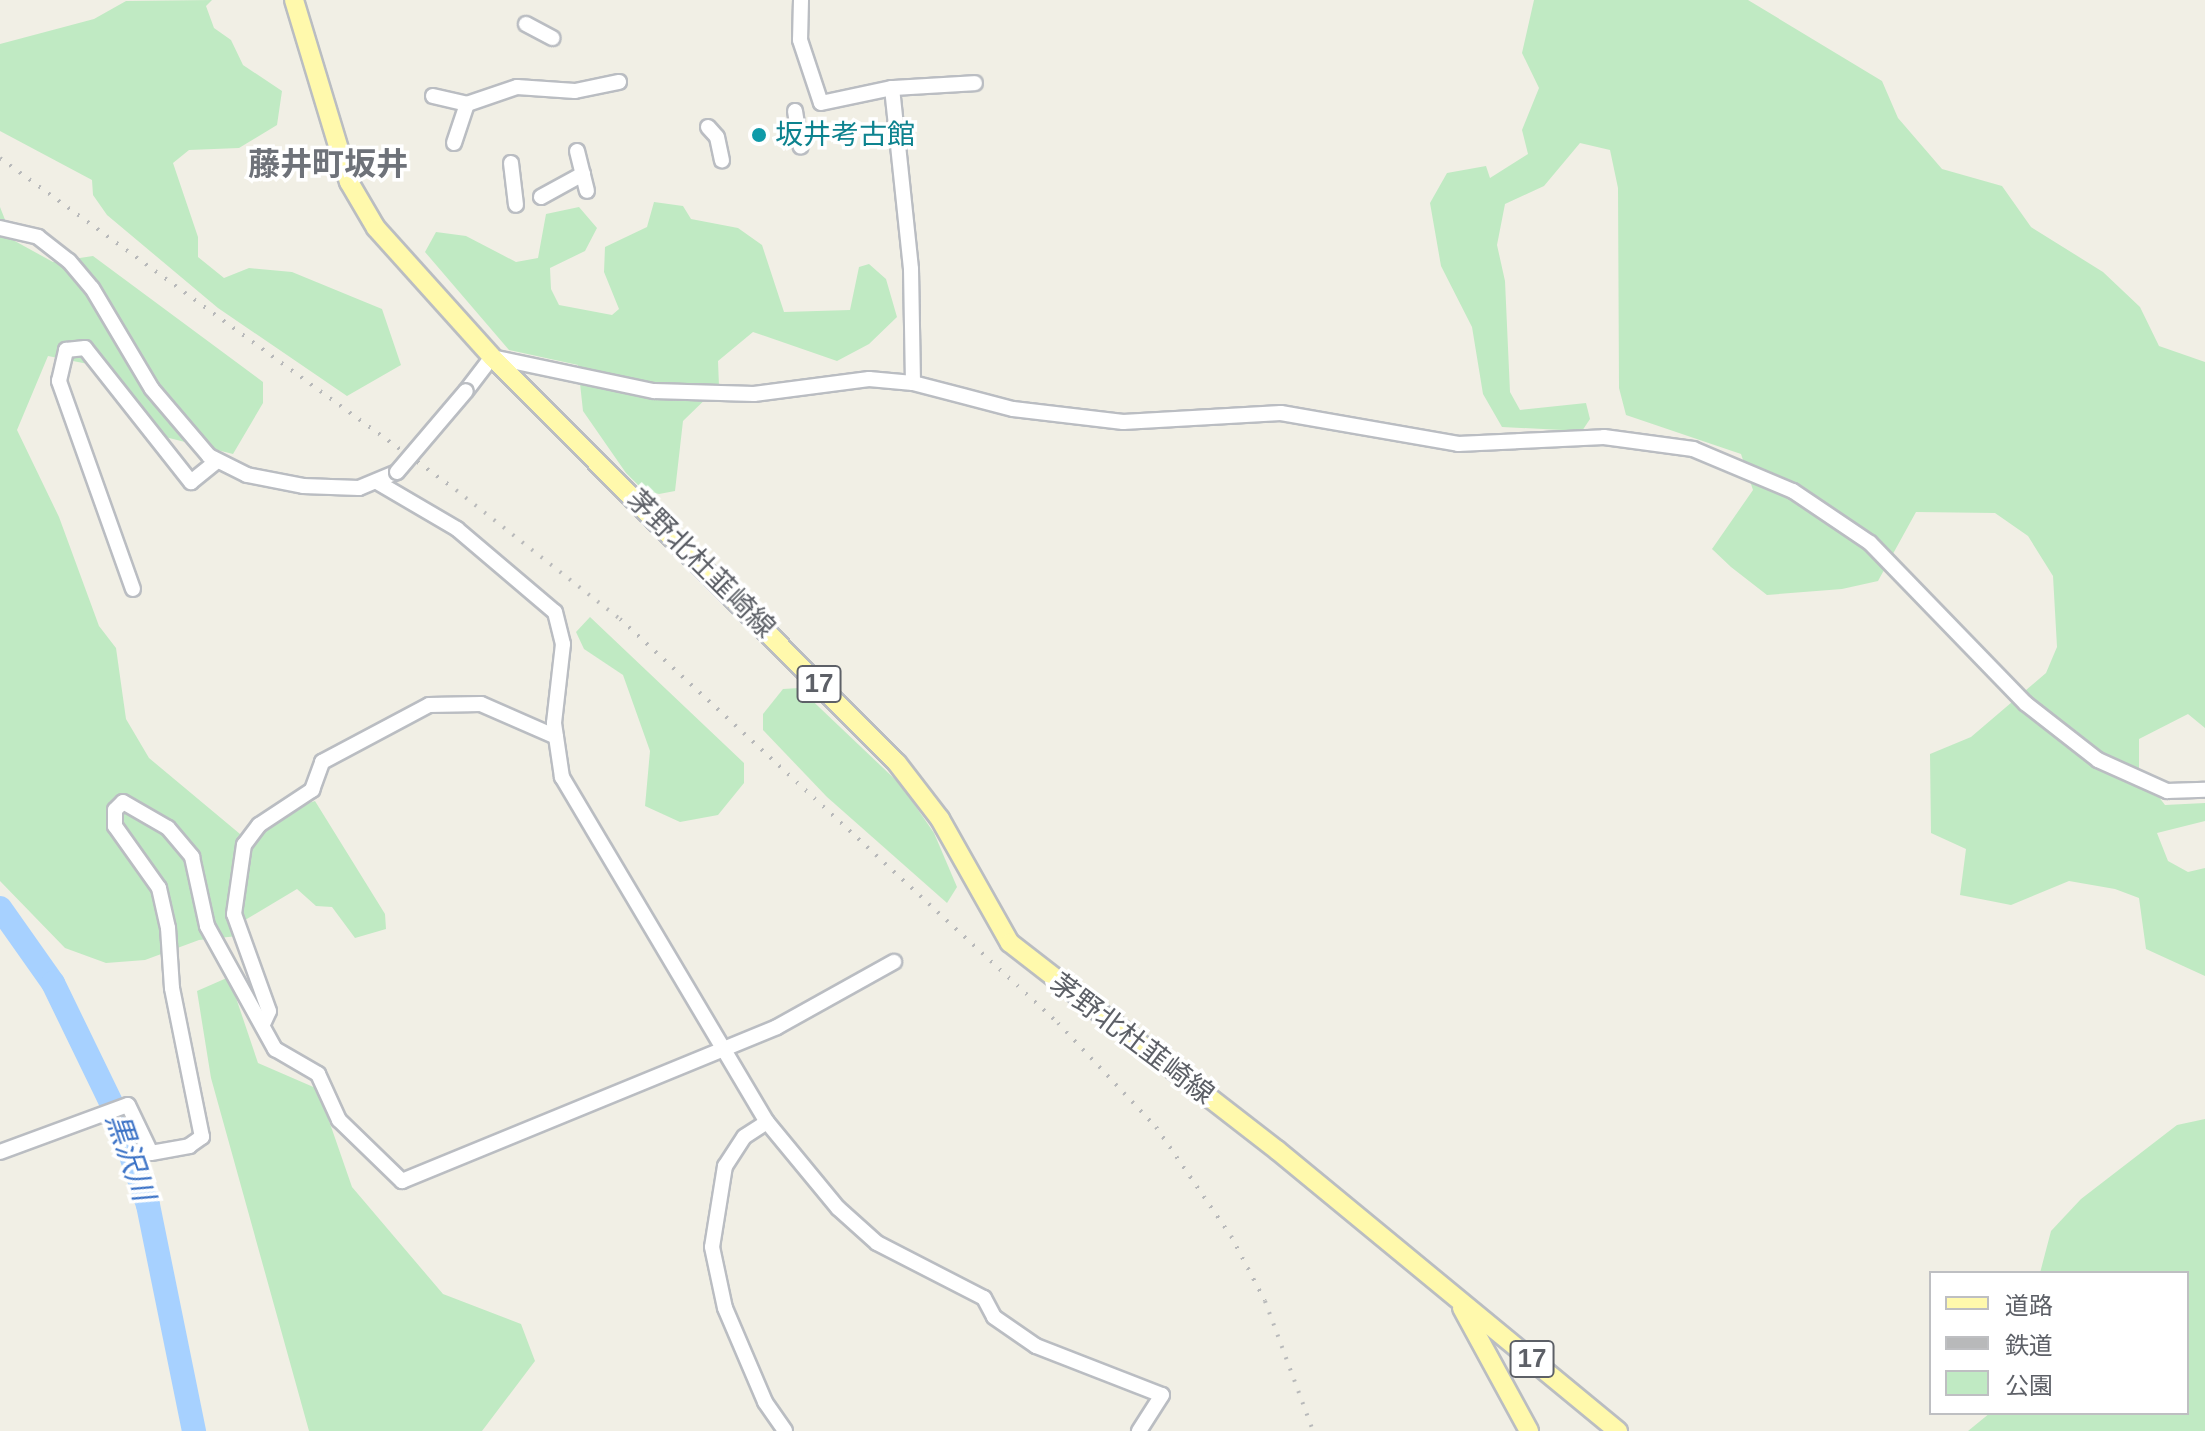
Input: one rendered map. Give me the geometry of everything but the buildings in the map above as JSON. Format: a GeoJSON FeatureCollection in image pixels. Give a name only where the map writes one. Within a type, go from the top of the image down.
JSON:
{"type":"FeatureCollection","features":[{"type":"Feature","properties":{"kind":"main road","name":"茅野北杜韮崎線"},"geometry":{"type":"LineString","coordinates":[[294,0],[360,205],[492,357],[897,763],[940,819],[991,919],[1026,960],[1446,1286],[1618,1431]]}},
{"type":"Feature","properties":{"kind":"main road","name":"茅野北杜韮崎線"},"geometry":{"type":"LineString","coordinates":[[1446,1286],[1475,1326],[1529,1431]]}},
{"type":"Feature","properties":{"kind":"street"},"geometry":{"type":"LineString","coordinates":[[801,0],[800,40],[821,103],[892,88],[975,83]]}},
{"type":"Feature","properties":{"kind":"street"},"geometry":{"type":"LineString","coordinates":[[526,24],[552,38]]}},
{"type":"Feature","properties":{"kind":"street"},"geometry":{"type":"LineString","coordinates":[[433,96],[467,104],[517,87],[575,91],[619,82]]}},
{"type":"Feature","properties":{"kind":"street"},"geometry":{"type":"LineString","coordinates":[[892,88],[911,269],[913,383]]}},
{"type":"Feature","properties":{"kind":"street"},"geometry":{"type":"LineString","coordinates":[[454,143],[467,104]]}},
{"type":"Feature","properties":{"kind":"street"},"geometry":{"type":"LineString","coordinates":[[795,111],[801,147]]}},
{"type":"Feature","properties":{"kind":"street"},"geometry":{"type":"LineString","coordinates":[[708,127],[717,137],[722,160]]}},
{"type":"Feature","properties":{"kind":"street"},"geometry":{"type":"LineString","coordinates":[[577,151],[587,191]]}},
{"type":"Feature","properties":{"kind":"street"},"geometry":{"type":"LineString","coordinates":[[511,163],[516,205]]}},
{"type":"Feature","properties":{"kind":"street"},"geometry":{"type":"LineString","coordinates":[[541,197],[583,174]]}},
{"type":"Feature","properties":{"kind":"street"},"geometry":{"type":"LineString","coordinates":[[0,228],[38,237],[69,261],[92,288],[152,389],[217,461],[247,475],[303,486],[377,482],[397,472],[492,357],[654,391],[754,394],[869,379],[913,383],[1013,409],[1111,421],[1281,413],[1458,444],[1639,438],[1693,449],[1793,491],[1870,543],[2025,703],[2098,760],[2167,791],[2205,790]]}},
{"type":"Feature","properties":{"kind":"street"},"geometry":{"type":"LineString","coordinates":[[133,589],[59,381],[66,350],[85,348],[191,482],[217,461]]}},
{"type":"Feature","properties":{"kind":"street"},"geometry":{"type":"LineString","coordinates":[[377,482],[457,529],[555,612],[563,644],[556,737],[562,777],[767,1122],[838,1208],[877,1243],[984,1298],[994,1317],[1036,1346],[1162,1395],[1139,1431]]}},
{"type":"Feature","properties":{"kind":"street"},"geometry":{"type":"LineString","coordinates":[[263,1024],[269,1011],[234,914],[244,845],[259,825],[312,790],[322,762],[429,705],[481,704],[556,737]]}},
{"type":"Feature","properties":{"kind":"street"},"geometry":{"type":"LineString","coordinates":[[0,1152],[107,1117],[128,1105],[151,1153],[189,1146],[202,1137],[172,988],[168,928],[159,888],[115,826],[115,810],[123,802],[168,828],[192,857],[207,926],[275,1049],[318,1074],[339,1120],[402,1181],[824,1004],[894,962]]}},
{"type":"Feature","properties":{"kind":"street"},"geometry":{"type":"LineString","coordinates":[[767,1122],[744,1137],[725,1166],[712,1247],[725,1308],[765,1402],[785,1431]]}},
{"type":"Feature","properties":{"kind":"green space"},"geometry":{"type":"Polygon","coordinates":[[[212,0],[206,6],[214,28],[231,40],[243,65],[282,91],[277,125],[239,148],[189,150],[173,163],[198,237],[198,257],[224,278],[249,268],[292,272],[382,309],[401,365],[347,396],[218,308],[107,215],[93,195],[92,180],[0,131],[0,44],[94,19],[126,1],[212,0]]]}},
{"type":"Feature","properties":{"kind":"green space"},"geometry":{"type":"Polygon","coordinates":[[[1534,0],[1748,0],[1882,81],[1898,118],[1942,169],[2002,186],[2031,227],[2103,272],[2140,307],[2159,346],[2205,362],[2205,728],[2188,714],[2139,739],[2139,771],[2165,805],[2205,803],[2205,821],[2157,833],[2168,861],[2188,872],[2205,868],[2205,976],[2146,949],[2139,898],[2115,889],[2069,881],[2011,905],[1960,895],[1966,849],[1931,833],[1930,754],[1971,737],[2046,673],[2057,647],[2053,576],[2028,536],[1995,513],[1916,512],[1878,581],[1842,589],[1767,595],[1712,549],[1753,490],[1741,454],[1626,415],[1619,388],[1618,188],[1610,150],[1580,143],[1544,186],[1505,204],[1497,245],[1505,281],[1510,392],[1520,410],[1586,403],[1590,419],[1582,431],[1502,427],[1483,394],[1472,327],[1441,266],[1430,203],[1447,173],[1486,166],[1490,178],[1528,154],[1522,130],[1539,88],[1522,53],[1534,0]]]}},
{"type":"Feature","properties":{"kind":"green space"},"geometry":{"type":"Polygon","coordinates":[[[654,202],[683,206],[691,219],[738,228],[762,245],[784,312],[850,310],[859,267],[869,264],[886,279],[897,317],[869,344],[837,361],[753,332],[718,361],[719,386],[683,421],[675,491],[659,494],[643,490],[626,473],[583,411],[578,365],[509,350],[425,252],[436,232],[466,236],[516,262],[538,258],[546,214],[579,207],[597,228],[585,251],[550,268],[551,289],[559,305],[612,315],[619,309],[604,272],[605,247],[647,227],[654,202]]]}},
{"type":"Feature","properties":{"kind":"green space"},"geometry":{"type":"Polygon","coordinates":[[[0,207],[13,240],[53,262],[93,256],[263,382],[263,403],[233,454],[149,433],[88,364],[48,356],[17,430],[59,517],[99,626],[116,648],[126,719],[149,758],[246,839],[258,839],[284,811],[315,801],[385,914],[386,929],[355,938],[332,907],[316,906],[297,889],[240,923],[238,936],[199,940],[145,960],[106,963],[65,948],[0,881],[0,207]]]}},
{"type":"Feature","properties":{"kind":"green space"},"geometry":{"type":"Polygon","coordinates":[[[590,617],[744,763],[744,783],[718,815],[680,822],[645,806],[650,751],[623,675],[584,649],[576,632],[590,617]]]}},
{"type":"Feature","properties":{"kind":"green space"},"geometry":{"type":"Polygon","coordinates":[[[799,688],[901,785],[934,833],[957,887],[947,903],[827,797],[763,730],[763,714],[783,689],[799,688]]]}},
{"type":"Feature","properties":{"kind":"green space"},"geometry":{"type":"Polygon","coordinates":[[[229,977],[258,1063],[318,1089],[352,1187],[443,1294],[521,1324],[535,1361],[482,1431],[309,1431],[211,1078],[197,991],[229,977]]]}},
{"type":"Feature","properties":{"kind":"green space"},"geometry":{"type":"Polygon","coordinates":[[[2205,1119],[2205,1431],[1968,1431],[1988,1415],[2189,1415],[2189,1271],[2041,1271],[2051,1231],[2081,1199],[2177,1125],[2205,1119]]]}},
{"type":"Feature","properties":{"kind":"waterway","name":"黒沢川"},"geometry":{"type":"LineString","coordinates":[[0,908],[53,983],[117,1115],[148,1205],[194,1431]]}},
{"type":"Feature","properties":{"kind":"railway"},"geometry":{"type":"LineString","coordinates":[[0,158],[456,490],[620,619],[1058,1023],[1156,1127],[1231,1236],[1265,1301],[1313,1431]]}},
{"type":"Feature","properties":{"kind":"place","name":"坂井考古館"},"geometry":{"type":"Point","coordinates":[759,135]}},
{"type":"Feature","properties":{"kind":"district","name":"藤井町坂井"},"geometry":{"type":"Point","coordinates":[328,164]}}]}
